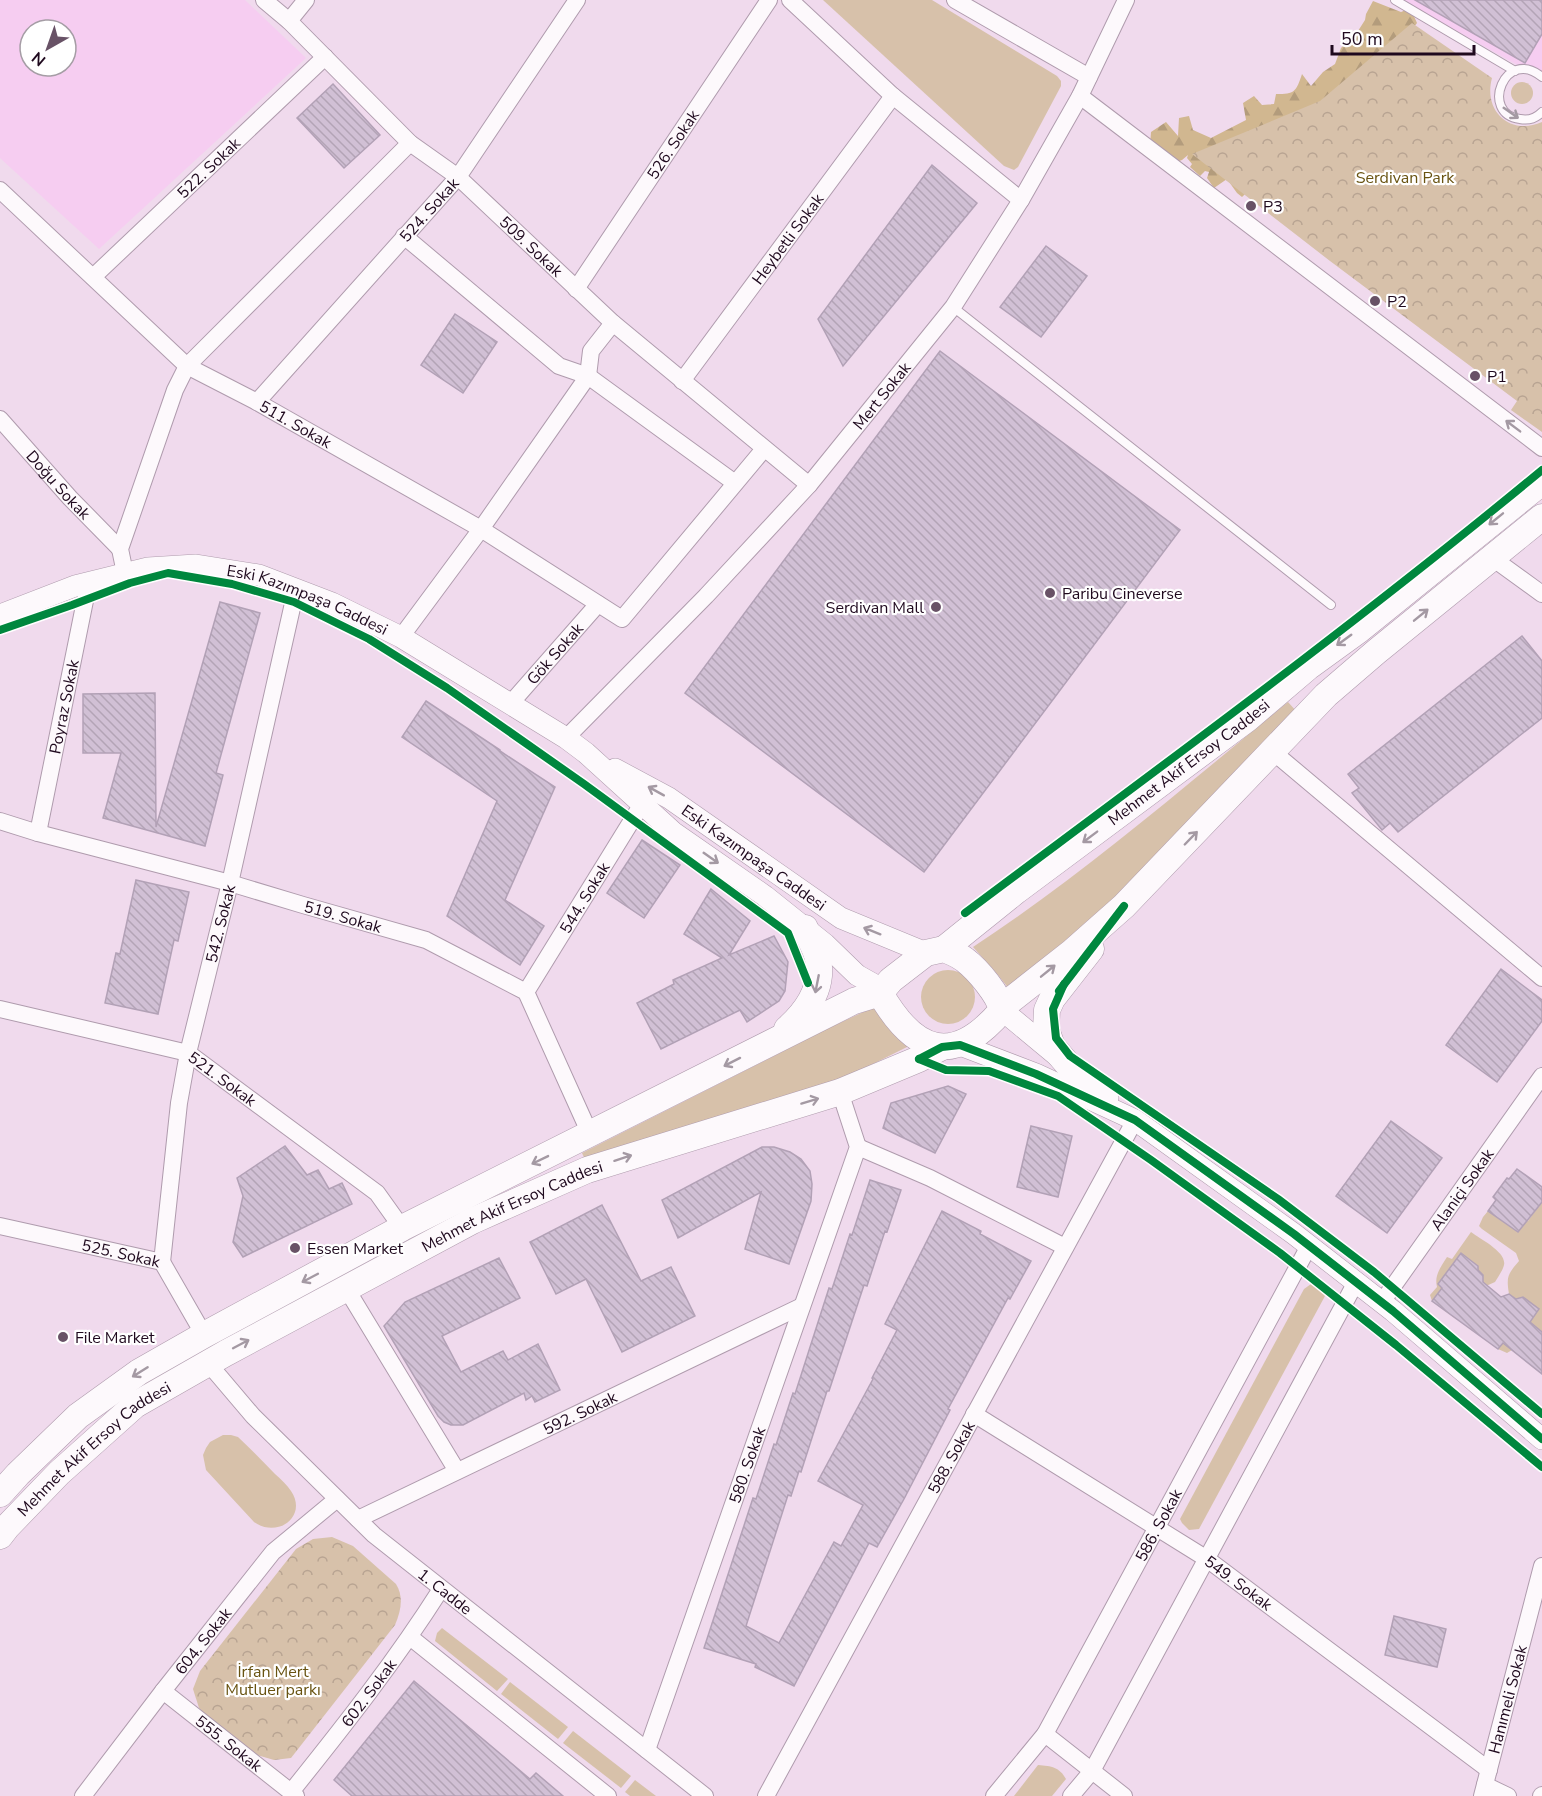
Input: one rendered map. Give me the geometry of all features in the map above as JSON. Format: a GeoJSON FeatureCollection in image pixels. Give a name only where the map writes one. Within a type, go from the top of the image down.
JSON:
{"type":"FeatureCollection","features":[{"type":"Feature","properties":{"kind":"main road","name":"Mehmet Akif Ersoy Caddesi"},"geometry":{"type":"LineString","coordinates":[[935,951],[1247,719],[1308,667],[1359,630],[1542,482]]}},
{"type":"Feature","properties":{"kind":"main road"},"geometry":{"type":"LineString","coordinates":[[1002,1009],[979,973],[965,960],[935,951],[891,980],[881,991],[890,1010],[914,1036],[927,1043],[951,1046],[971,1040],[1002,1009],[1124,906],[1334,688],[1542,517]]}},
{"type":"Feature","properties":{"kind":"main road"},"geometry":{"type":"LineString","coordinates":[[1070,1067],[1052,1046],[1046,1029],[1047,1010],[1052,999],[1124,906]]}},
{"type":"Feature","properties":{"kind":"main road"},"geometry":{"type":"LineString","coordinates":[[775,1041],[805,1012],[815,994],[819,976],[818,958],[805,928]]}},
{"type":"Feature","properties":{"kind":"main road","name":"Mehmet Akif Ersoy Caddesi"},"geometry":{"type":"LineString","coordinates":[[0,1494],[78,1416],[139,1372],[402,1228],[854,1001],[881,991]]}},
{"type":"Feature","properties":{"kind":"main road","name":"Mehmet Akif Ersoy Caddesi"},"geometry":{"type":"LineString","coordinates":[[0,1536],[59,1473],[135,1405],[208,1363],[472,1221],[587,1170],[840,1092],[951,1046]]}},
{"type":"Feature","properties":{"kind":"street","name":"509. Sokak"},"geometry":{"type":"LineString","coordinates":[[264,0],[289,21],[410,143],[458,177],[613,323],[809,485]]}},
{"type":"Feature","properties":{"kind":"street"},"geometry":{"type":"LineString","coordinates":[[289,21],[306,0]]}},
{"type":"Feature","properties":{"kind":"street","name":"524. Sokak"},"geometry":{"type":"LineString","coordinates":[[257,402],[458,177],[577,0]]}},
{"type":"Feature","properties":{"kind":"street","name":"526. Sokak"},"geometry":{"type":"LineString","coordinates":[[576,289],[769,0]]}},
{"type":"Feature","properties":{"kind":"street"},"geometry":{"type":"LineString","coordinates":[[790,0],[893,96],[1021,200]]}},
{"type":"Feature","properties":{"kind":"street"},"geometry":{"type":"LineString","coordinates":[[955,0],[1089,77]]}},
{"type":"Feature","properties":{"kind":"street","name":"Mert Sokak"},"geometry":{"type":"LineString","coordinates":[[566,738],[706,596],[809,485],[953,307],[1021,200],[1080,96],[1126,0]]}},
{"type":"Feature","properties":{"kind":"street","name":"522. Sokak"},"geometry":{"type":"LineString","coordinates":[[93,278],[325,57]]}},
{"type":"Feature","properties":{"kind":"street","name":"Heybetli Sokak"},"geometry":{"type":"LineString","coordinates":[[681,381],[893,96]]}},
{"type":"Feature","properties":{"kind":"street"},"geometry":{"type":"LineString","coordinates":[[1080,96],[1542,448]]}},
{"type":"Feature","properties":{"kind":"street"},"geometry":{"type":"LineString","coordinates":[[125,573],[120,549],[175,390],[187,366],[410,143]]}},
{"type":"Feature","properties":{"kind":"street","name":"511. Sokak"},"geometry":{"type":"LineString","coordinates":[[0,190],[187,366],[257,402],[481,529],[622,619],[735,483]]}},
{"type":"Feature","properties":{"kind":"street"},"geometry":{"type":"LineString","coordinates":[[404,236],[559,366],[588,376],[735,483],[764,449]]}},
{"type":"Feature","properties":{"kind":"street"},"geometry":{"type":"LineString","coordinates":[[401,637],[481,529],[588,376],[591,351],[613,323]]}},
{"type":"Feature","properties":{"kind":"street","name":"Doğu Sokak"},"geometry":{"type":"LineString","coordinates":[[2,427],[120,549]]}},
{"type":"Feature","properties":{"kind":"street"},"geometry":{"type":"LineString","coordinates":[[1491,557],[1542,594]]}},
{"type":"Feature","properties":{"kind":"street","name":"Eski Kazımpaşa Caddesi"},"geometry":{"type":"LineString","coordinates":[[0,615],[89,581],[148,568],[196,565],[259,575],[332,603],[401,637],[566,738],[586,753],[673,832],[765,896],[825,944],[857,975],[881,991]]}},
{"type":"Feature","properties":{"kind":"street","name":"Poyraz Sokak"},"geometry":{"type":"LineString","coordinates":[[38,833],[89,581]]}},
{"type":"Feature","properties":{"kind":"street","name":"542. Sokak"},"geometry":{"type":"LineString","coordinates":[[162,1262],[179,1103],[188,1053],[230,883],[296,590]]}},
{"type":"Feature","properties":{"kind":"street","name":"Gök Sokak"},"geometry":{"type":"LineString","coordinates":[[511,703],[598,604]]}},
{"type":"Feature","properties":{"kind":"street"},"geometry":{"type":"LineString","coordinates":[[1272,751],[1542,978]]}},
{"type":"Feature","properties":{"kind":"street","name":"Eski Kazımpaşa Caddesi"},"geometry":{"type":"LineString","coordinates":[[586,753],[669,798],[841,918],[935,951]]}},
{"type":"Feature","properties":{"kind":"street","name":"544. Sokak"},"geometry":{"type":"LineString","coordinates":[[526,992],[642,804]]}},
{"type":"Feature","properties":{"kind":"street","name":"519. Sokak"},"geometry":{"type":"LineString","coordinates":[[0,821],[230,883],[426,940],[526,992]]}},
{"type":"Feature","properties":{"kind":"street"},"geometry":{"type":"LineString","coordinates":[[526,992],[590,1134]]}},
{"type":"Feature","properties":{"kind":"street","name":"521. Sokak"},"geometry":{"type":"LineString","coordinates":[[0,1009],[188,1053],[377,1193],[402,1228]]}},
{"type":"Feature","properties":{"kind":"street"},"geometry":{"type":"LineString","coordinates":[[1002,1009],[1135,1120],[1382,1302],[1542,1439]]}},
{"type":"Feature","properties":{"kind":"street"},"geometry":{"type":"LineString","coordinates":[[951,1046],[1036,1074],[1135,1120]]}},
{"type":"Feature","properties":{"kind":"street","name":"Alaniçi Sokak"},"geometry":{"type":"LineString","coordinates":[[1382,1302],[1542,1076]]}},
{"type":"Feature","properties":{"kind":"street"},"geometry":{"type":"LineString","coordinates":[[840,1092],[858,1147],[930,1178],[1065,1247]]}},
{"type":"Feature","properties":{"kind":"street","name":"588. Sokak"},"geometry":{"type":"LineString","coordinates":[[766,1796],[1135,1120]]}},
{"type":"Feature","properties":{"kind":"street","name":"580. Sokak"},"geometry":{"type":"LineString","coordinates":[[647,1750],[858,1147]]}},
{"type":"Feature","properties":{"kind":"street","name":"525. Sokak"},"geometry":{"type":"LineString","coordinates":[[0,1226],[162,1262],[204,1335]]}},
{"type":"Feature","properties":{"kind":"street","name":"586. Sokak"},"geometry":{"type":"LineString","coordinates":[[994,1796],[1045,1734],[1309,1246]]}},
{"type":"Feature","properties":{"kind":"street"},"geometry":{"type":"LineString","coordinates":[[1071,1796],[1092,1771],[1356,1282]]}},
{"type":"Feature","properties":{"kind":"street"},"geometry":{"type":"LineString","coordinates":[[346,1288],[457,1471]]}},
{"type":"Feature","properties":{"kind":"street","name":"592. Sokak"},"geometry":{"type":"LineString","coordinates":[[358,1519],[802,1306]]}},
{"type":"Feature","properties":{"kind":"street","name":"1. Cadde"},"geometry":{"type":"LineString","coordinates":[[208,1363],[253,1416],[374,1535],[705,1796]]}},
{"type":"Feature","properties":{"kind":"street","name":"549. Sokak"},"geometry":{"type":"LineString","coordinates":[[974,1414],[1207,1559],[1486,1784],[1508,1796]]}},
{"type":"Feature","properties":{"kind":"street","name":"604. Sokak"},"geometry":{"type":"LineString","coordinates":[[83,1796],[163,1690],[273,1552],[337,1499]]}},
{"type":"Feature","properties":{"kind":"street","name":"Hanımeli Sokak"},"geometry":{"type":"LineString","coordinates":[[1486,1784],[1542,1566]]}},
{"type":"Feature","properties":{"kind":"street","name":"602. Sokak"},"geometry":{"type":"LineString","coordinates":[[294,1794],[411,1637],[441,1589]]}},
{"type":"Feature","properties":{"kind":"street"},"geometry":{"type":"LineString","coordinates":[[411,1637],[608,1796]]}},
{"type":"Feature","properties":{"kind":"street","name":"555. Sokak"},"geometry":{"type":"LineString","coordinates":[[163,1690],[294,1794]]}},
{"type":"Feature","properties":{"kind":"street"},"geometry":{"type":"LineString","coordinates":[[1045,1734],[1124,1796]]}},
{"type":"Feature","properties":{"kind":"lane"},"geometry":{"type":"LineString","coordinates":[[1395,0],[1515,71]]}},
{"type":"Feature","properties":{"kind":"lane"},"geometry":{"type":"LineString","coordinates":[[1542,64],[1539,75],[1522,69],[1508,75],[1502,82],[1499,98],[1507,113],[1514,118],[1531,119],[1542,112]]}},
{"type":"Feature","properties":{"kind":"lane"},"geometry":{"type":"LineString","coordinates":[[953,307],[1331,605]]}},
{"type":"Feature","properties":{"kind":"shaded area"},"geometry":{"type":"Polygon","coordinates":[[[0,0],[245,0],[306,58],[99,249],[0,158],[0,0]]]}},
{"type":"Feature","properties":{"kind":"shaded area"},"geometry":{"type":"Polygon","coordinates":[[[1402,0],[1542,0],[1542,79],[1402,0]]]}},
{"type":"Feature","properties":{"kind":"green space"},"geometry":{"type":"Polygon","coordinates":[[[823,0],[932,0],[1057,76],[1061,81],[1061,86],[1018,167],[1014,170],[1004,166],[823,0]]]}},
{"type":"Feature","properties":{"kind":"green space"},"geometry":{"type":"Polygon","coordinates":[[[1373,1],[1401,12],[1406,10],[1413,14],[1417,23],[1404,41],[1242,197],[1227,179],[1214,188],[1207,178],[1209,172],[1205,171],[1200,176],[1190,167],[1192,164],[1187,158],[1188,155],[1171,164],[1150,146],[1151,132],[1166,122],[1178,136],[1179,118],[1189,116],[1193,130],[1211,138],[1246,120],[1243,103],[1254,96],[1262,105],[1274,104],[1276,94],[1294,91],[1302,74],[1311,86],[1323,72],[1335,64],[1341,48],[1358,31],[1373,1]]]}},
{"type":"Feature","properties":{"kind":"green space","name":"Serdivan Park"},"geometry":{"type":"Polygon","coordinates":[[[1412,23],[1492,78],[1490,90],[1492,101],[1495,110],[1502,118],[1519,126],[1542,122],[1542,432],[1511,410],[1517,401],[1192,154],[1320,101],[1412,23]]]}},
{"type":"Feature","properties":{"kind":"green space"},"geometry":{"type":"Polygon","coordinates":[[[1522,82],[1530,85],[1533,93],[1530,101],[1522,104],[1514,101],[1511,93],[1514,85],[1522,82]]]}},
{"type":"Feature","properties":{"kind":"green space"},"geometry":{"type":"Polygon","coordinates":[[[1288,702],[1297,712],[1166,856],[1009,989],[973,947],[1094,860],[1288,702]]]}},
{"type":"Feature","properties":{"kind":"green space"},"geometry":{"type":"Polygon","coordinates":[[[943,970],[953,970],[963,974],[971,982],[975,997],[971,1012],[963,1020],[953,1024],[943,1024],[933,1020],[925,1012],[921,1002],[921,992],[925,982],[933,974],[943,970]]]}},
{"type":"Feature","properties":{"kind":"green space"},"geometry":{"type":"Polygon","coordinates":[[[874,1007],[913,1044],[837,1080],[587,1164],[582,1153],[874,1007]]]}},
{"type":"Feature","properties":{"kind":"green space"},"geometry":{"type":"Polygon","coordinates":[[[1542,1197],[1542,1332],[1507,1353],[1498,1349],[1458,1317],[1456,1319],[1432,1301],[1430,1295],[1437,1287],[1437,1275],[1447,1257],[1452,1259],[1471,1232],[1497,1251],[1504,1260],[1495,1282],[1486,1286],[1501,1297],[1509,1294],[1509,1276],[1519,1261],[1516,1253],[1479,1226],[1488,1211],[1528,1221],[1542,1197]]]}},
{"type":"Feature","properties":{"kind":"green space"},"geometry":{"type":"Polygon","coordinates":[[[1311,1284],[1319,1288],[1325,1296],[1199,1529],[1189,1530],[1180,1519],[1304,1289],[1311,1284]]]}},
{"type":"Feature","properties":{"kind":"green space"},"geometry":{"type":"Polygon","coordinates":[[[223,1435],[238,1437],[289,1489],[295,1500],[296,1509],[288,1522],[272,1528],[263,1527],[254,1522],[206,1470],[203,1455],[206,1448],[210,1442],[223,1435]]]}},
{"type":"Feature","properties":{"kind":"green space","name":"İrfan Mert Mutluer parkı"},"geometry":{"type":"Polygon","coordinates":[[[332,1537],[353,1546],[396,1584],[401,1599],[397,1620],[291,1758],[274,1760],[257,1755],[211,1721],[199,1708],[193,1689],[200,1671],[296,1549],[313,1539],[332,1537]]]}},
{"type":"Feature","properties":{"kind":"green space"},"geometry":{"type":"Polygon","coordinates":[[[442,1628],[508,1679],[497,1691],[435,1641],[437,1633],[442,1628]]]}},
{"type":"Feature","properties":{"kind":"green space"},"geometry":{"type":"Polygon","coordinates":[[[510,1682],[568,1727],[558,1739],[501,1694],[510,1682]]]}},
{"type":"Feature","properties":{"kind":"green space"},"geometry":{"type":"Polygon","coordinates":[[[573,1731],[631,1776],[621,1788],[563,1743],[573,1731]]]}},
{"type":"Feature","properties":{"kind":"green space"},"geometry":{"type":"Polygon","coordinates":[[[1038,1765],[1055,1768],[1066,1779],[1052,1796],[1014,1796],[1038,1765]]]}},
{"type":"Feature","properties":{"kind":"green space"},"geometry":{"type":"Polygon","coordinates":[[[635,1780],[656,1796],[630,1796],[625,1792],[635,1780]]]}},
{"type":"Feature","properties":{"kind":"building"},"geometry":{"type":"Polygon","coordinates":[[[1415,0],[1542,0],[1542,34],[1525,63],[1415,0]]]}},
{"type":"Feature","properties":{"kind":"building"},"geometry":{"type":"Polygon","coordinates":[[[333,84],[380,135],[344,168],[297,118],[333,84]]]}},
{"type":"Feature","properties":{"kind":"building"},"geometry":{"type":"Polygon","coordinates":[[[932,165],[977,203],[843,366],[818,319],[932,165]]]}},
{"type":"Feature","properties":{"kind":"building"},"geometry":{"type":"Polygon","coordinates":[[[1046,246],[1087,276],[1041,337],[1000,307],[1046,246]]]}},
{"type":"Feature","properties":{"kind":"building"},"geometry":{"type":"Polygon","coordinates":[[[455,314],[497,342],[463,393],[421,365],[455,314]]]}},
{"type":"Feature","properties":{"kind":"building","name":"Serdivan Mall"},"geometry":{"type":"Polygon","coordinates":[[[940,351],[1180,530],[924,872],[685,693],[940,351]]]}},
{"type":"Feature","properties":{"kind":"building"},"geometry":{"type":"Polygon","coordinates":[[[220,602],[260,613],[216,773],[223,775],[205,846],[103,818],[121,753],[83,753],[83,694],[155,693],[156,827],[220,602]]]}},
{"type":"Feature","properties":{"kind":"building"},"geometry":{"type":"Polygon","coordinates":[[[1522,636],[1542,661],[1542,718],[1398,832],[1390,823],[1382,830],[1352,793],[1359,788],[1348,774],[1522,636]]]}},
{"type":"Feature","properties":{"kind":"building"},"geometry":{"type":"Polygon","coordinates":[[[426,701],[555,787],[505,900],[544,926],[520,965],[447,916],[497,801],[402,737],[426,701]]]}},
{"type":"Feature","properties":{"kind":"building"},"geometry":{"type":"Polygon","coordinates":[[[642,840],[680,865],[644,918],[607,893],[642,840]]]}},
{"type":"Feature","properties":{"kind":"building"},"geometry":{"type":"Polygon","coordinates":[[[136,880],[189,892],[178,941],[174,940],[158,1014],[105,1003],[116,953],[120,954],[136,880]]]}},
{"type":"Feature","properties":{"kind":"building"},"geometry":{"type":"Polygon","coordinates":[[[711,889],[750,921],[729,955],[774,936],[788,962],[785,991],[779,1001],[747,1022],[740,1010],[661,1049],[637,1003],[674,984],[673,980],[722,958],[684,934],[711,889]]]}},
{"type":"Feature","properties":{"kind":"building"},"geometry":{"type":"Polygon","coordinates":[[[1501,969],[1542,1000],[1542,1021],[1497,1082],[1446,1045],[1501,969]]]}},
{"type":"Feature","properties":{"kind":"building"},"geometry":{"type":"Polygon","coordinates":[[[948,1086],[966,1094],[935,1153],[883,1128],[891,1103],[948,1086]]]}},
{"type":"Feature","properties":{"kind":"building"},"geometry":{"type":"Polygon","coordinates":[[[1391,1121],[1442,1158],[1387,1233],[1336,1196],[1391,1121]]]}},
{"type":"Feature","properties":{"kind":"building"},"geometry":{"type":"Polygon","coordinates":[[[1031,1126],[1072,1136],[1058,1197],[1017,1187],[1031,1126]]]}},
{"type":"Feature","properties":{"kind":"building"},"geometry":{"type":"Polygon","coordinates":[[[285,1146],[307,1175],[318,1170],[329,1189],[342,1183],[352,1204],[243,1257],[233,1242],[243,1196],[237,1178],[285,1146]]]}},
{"type":"Feature","properties":{"kind":"building"},"geometry":{"type":"Polygon","coordinates":[[[762,1147],[774,1147],[790,1152],[801,1159],[810,1171],[811,1201],[789,1264],[745,1249],[761,1192],[678,1238],[662,1200],[762,1147]]]}},
{"type":"Feature","properties":{"kind":"building"},"geometry":{"type":"Polygon","coordinates":[[[1517,1169],[1542,1187],[1542,1202],[1518,1232],[1488,1211],[1496,1200],[1493,1197],[1517,1169]]]}},
{"type":"Feature","properties":{"kind":"building"},"geometry":{"type":"Polygon","coordinates":[[[870,1180],[901,1190],[867,1286],[864,1285],[801,1472],[799,1471],[791,1496],[788,1495],[746,1626],[779,1643],[834,1542],[841,1546],[863,1505],[818,1481],[897,1330],[885,1324],[942,1211],[1031,1261],[1010,1299],[1008,1298],[948,1409],[950,1410],[904,1499],[877,1547],[869,1543],[794,1686],[755,1667],[756,1664],[704,1648],[753,1498],[756,1499],[774,1444],[776,1445],[793,1393],[795,1394],[829,1288],[832,1289],[870,1180]]]}},
{"type":"Feature","properties":{"kind":"building"},"geometry":{"type":"Polygon","coordinates":[[[602,1205],[641,1281],[671,1267],[695,1316],[622,1352],[586,1279],[556,1294],[530,1242],[602,1205]]]}},
{"type":"Feature","properties":{"kind":"building"},"geometry":{"type":"Polygon","coordinates":[[[1461,1253],[1478,1266],[1478,1270],[1483,1275],[1483,1282],[1501,1297],[1509,1294],[1516,1299],[1523,1297],[1539,1309],[1530,1322],[1542,1332],[1542,1374],[1503,1343],[1498,1349],[1432,1301],[1442,1288],[1438,1284],[1461,1253]]]}},
{"type":"Feature","properties":{"kind":"building"},"geometry":{"type":"Polygon","coordinates":[[[499,1258],[520,1298],[442,1336],[461,1372],[503,1351],[508,1360],[538,1344],[560,1390],[535,1402],[532,1396],[526,1400],[524,1393],[463,1425],[451,1425],[438,1416],[384,1326],[405,1302],[499,1258]]]}},
{"type":"Feature","properties":{"kind":"building"},"geometry":{"type":"Polygon","coordinates":[[[1394,1616],[1446,1629],[1437,1667],[1385,1655],[1394,1616]]]}},
{"type":"Feature","properties":{"kind":"building"},"geometry":{"type":"Polygon","coordinates":[[[414,1681],[530,1779],[536,1773],[563,1796],[352,1796],[334,1780],[414,1681]]]}},
{"type":"Feature","properties":{"kind":"cycle path"},"geometry":{"type":"LineString","coordinates":[[965,913],[1328,640],[1542,470]]}},
{"type":"Feature","properties":{"kind":"cycle path"},"geometry":{"type":"LineString","coordinates":[[0,630],[130,583],[168,573],[232,584],[294,602],[369,639],[447,688],[584,784],[788,933],[808,983]]}},
{"type":"Feature","properties":{"kind":"cycle path"},"geometry":{"type":"LineString","coordinates":[[1059,991],[1124,906]]}},
{"type":"Feature","properties":{"kind":"cycle path"},"geometry":{"type":"LineString","coordinates":[[1064,984],[1053,1009],[1056,1038],[1070,1056],[1278,1199],[1374,1272],[1542,1414]]}},
{"type":"Feature","properties":{"kind":"cycle path"},"geometry":{"type":"LineString","coordinates":[[919,1059],[942,1047],[960,1045],[1036,1074],[1135,1120],[1294,1234],[1393,1311],[1542,1439]]}},
{"type":"Feature","properties":{"kind":"cycle path"},"geometry":{"type":"LineString","coordinates":[[919,1059],[946,1070],[989,1071],[1058,1096],[1280,1253],[1396,1345],[1542,1467]]}},
{"type":"Feature","properties":{"kind":"place","name":"P3"},"geometry":{"type":"Point","coordinates":[1251,206]}},
{"type":"Feature","properties":{"kind":"place","name":"P2"},"geometry":{"type":"Point","coordinates":[1375,301]}},
{"type":"Feature","properties":{"kind":"place","name":"P1"},"geometry":{"type":"Point","coordinates":[1475,376]}},
{"type":"Feature","properties":{"kind":"place","name":"Paribu Cineverse"},"geometry":{"type":"Point","coordinates":[1050,593]}},
{"type":"Feature","properties":{"kind":"place","name":"Serdivan Mall"},"geometry":{"type":"Point","coordinates":[936,607]}},
{"type":"Feature","properties":{"kind":"place","name":"Essen Market"},"geometry":{"type":"Point","coordinates":[295,1248]}},
{"type":"Feature","properties":{"kind":"place","name":"File Market"},"geometry":{"type":"Point","coordinates":[63,1337]}}]}
